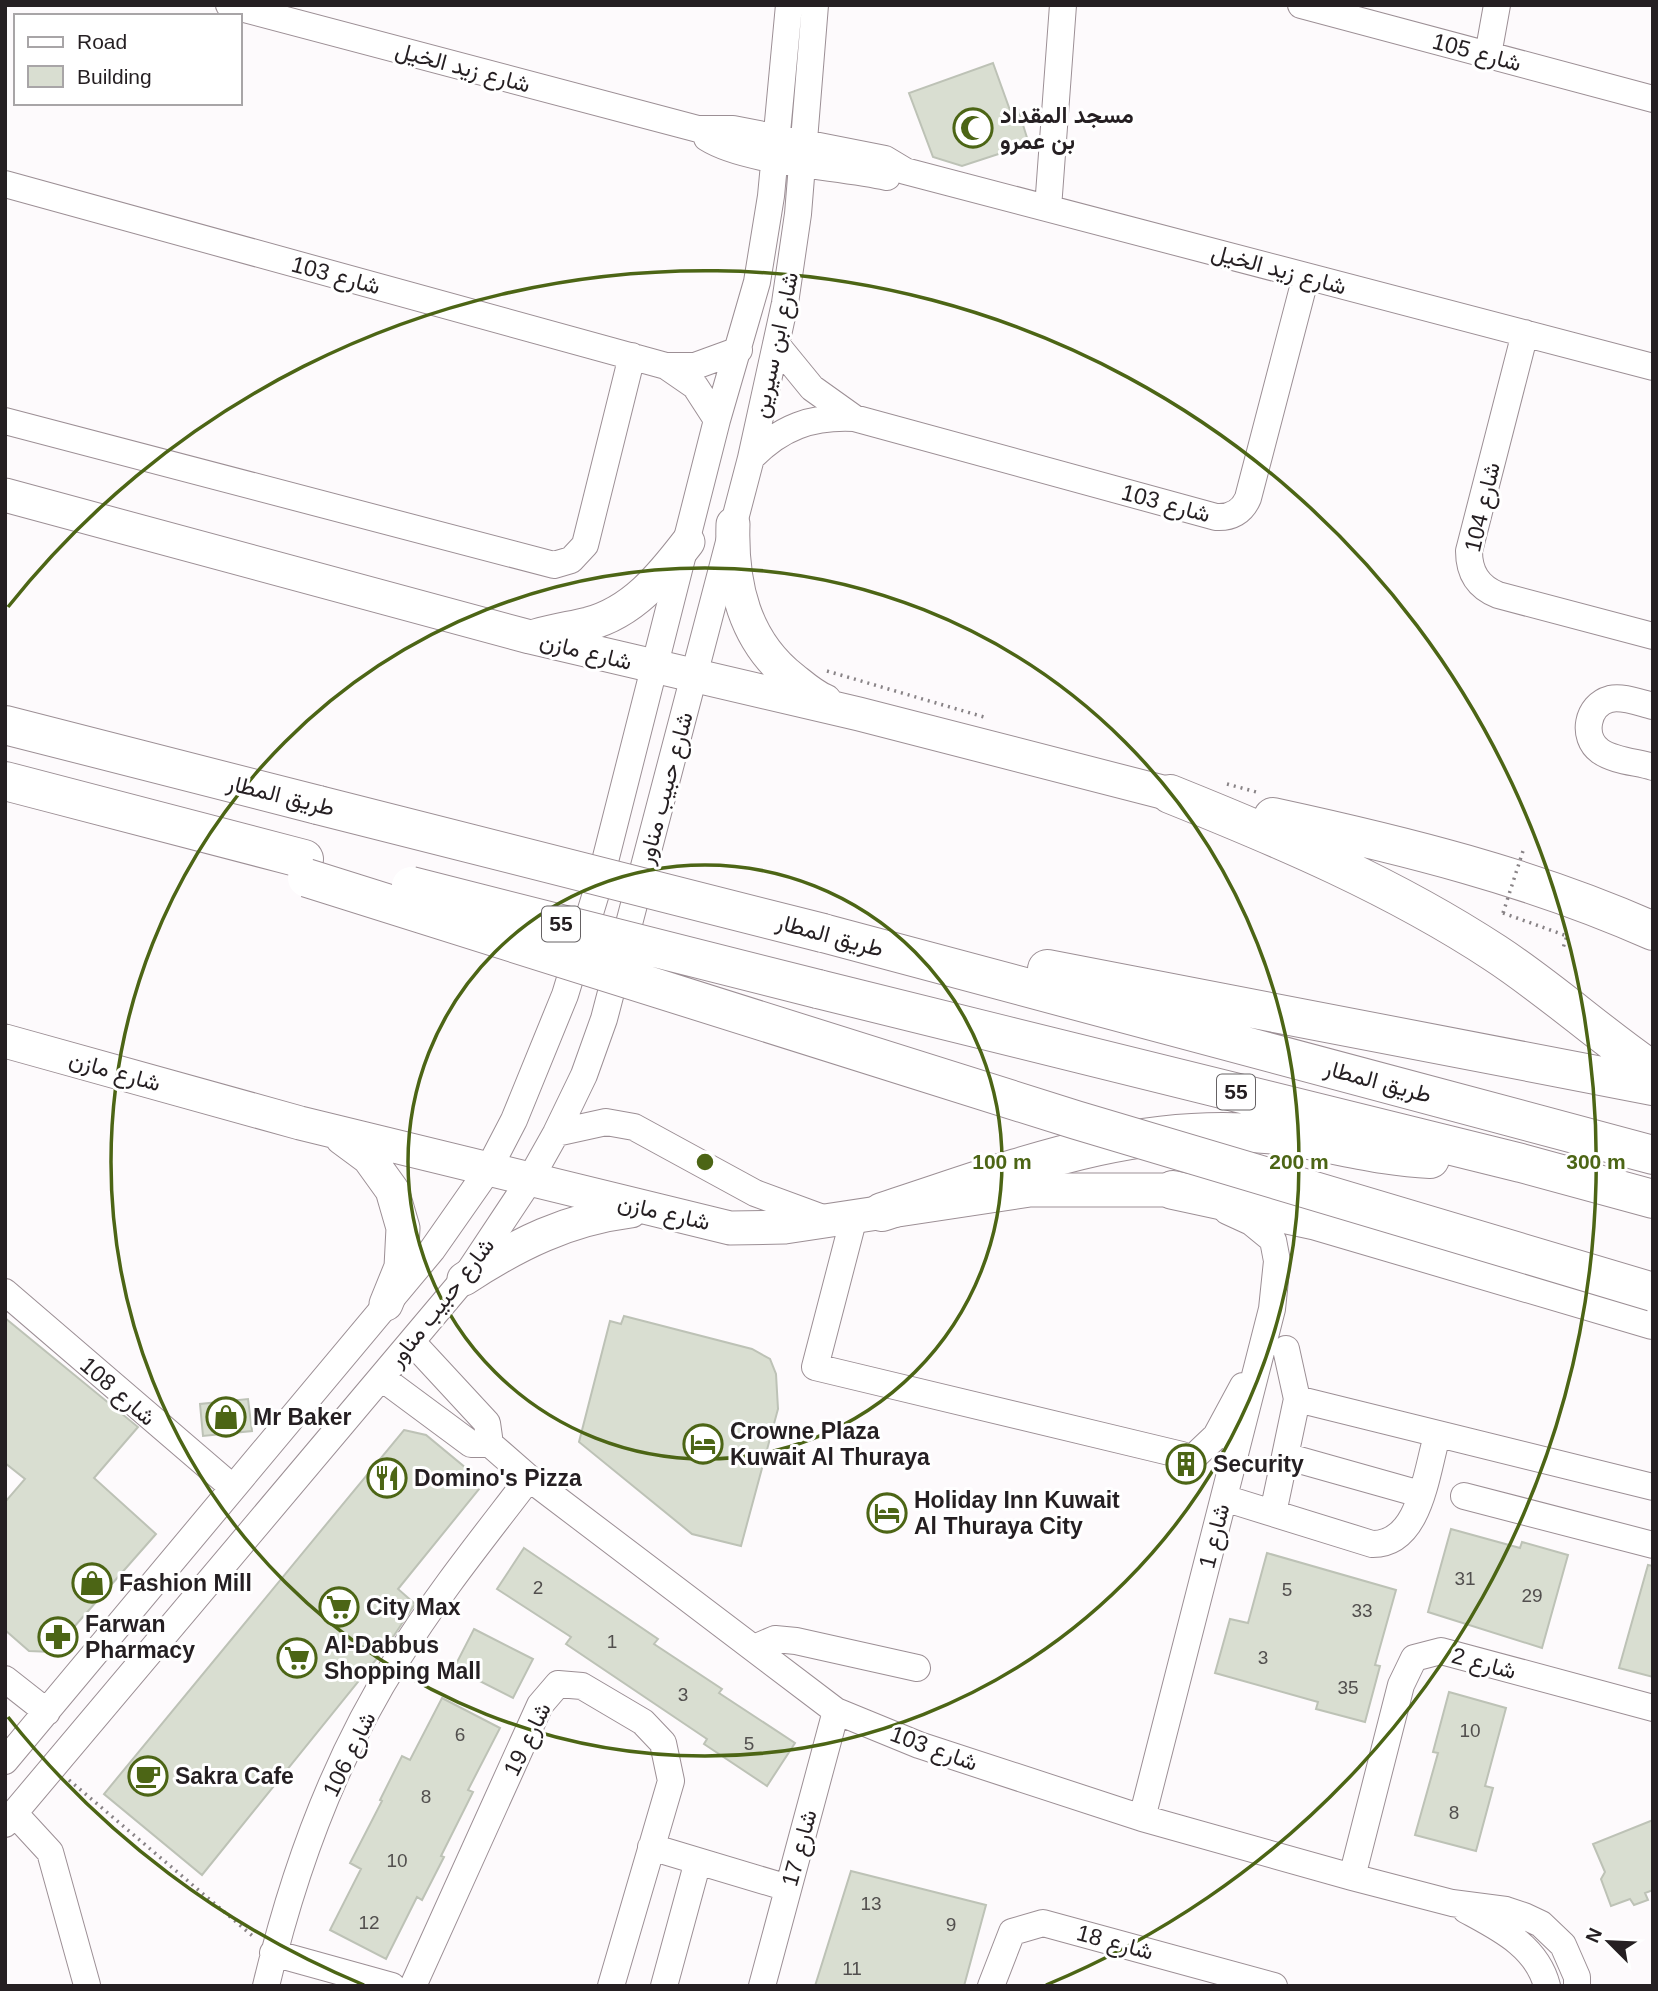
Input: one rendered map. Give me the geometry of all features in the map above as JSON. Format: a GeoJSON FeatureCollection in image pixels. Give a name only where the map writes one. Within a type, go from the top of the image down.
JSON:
{"type":"FeatureCollection","features":[{"type":"Feature","properties":{"kind":"highway","name":"طريق المطار"},"geometry":{"type":"LineString","coordinates":[[5,724],[826,934],[1653,1155]]}},
{"type":"Feature","properties":{"kind":"highway","name":"طريق المطار"},"geometry":{"type":"LineString","coordinates":[[5,781],[243,845],[305,869],[818,989],[1521,1163],[1653,1199]]}},
{"type":"Feature","properties":{"kind":"highway"},"geometry":{"type":"LineString","coordinates":[[1170,794],[1387,842],[1596,906],[1653,931]]}},
{"type":"Feature","properties":{"kind":"highway"},"geometry":{"type":"LineString","coordinates":[[1170,794],[1331,861],[1443,921],[1497,954],[1653,1071]]}},
{"type":"Feature","properties":{"kind":"highway"},"geometry":{"type":"LineString","coordinates":[[305,869],[1076,1120],[1653,1292]]}},
{"type":"Feature","properties":{"kind":"highway"},"geometry":{"type":"LineString","coordinates":[[826,934],[1035,966],[1653,1086]]}},
{"type":"Feature","properties":{"kind":"highway"},"geometry":{"type":"LineString","coordinates":[[856,1217],[1119,1139],[1190,1134],[1266,1134],[1391,1157],[1521,1163]]}},
{"type":"Feature","properties":{"kind":"highway"},"geometry":{"type":"LineString","coordinates":[[1172,1191],[1317,1221],[1653,1320]]}},
{"type":"Feature","properties":{"kind":"main road","name":"شارع مازن"},"geometry":{"type":"LineString","coordinates":[[5,495],[530,637],[859,715],[1170,794]]}},
{"type":"Feature","properties":{"kind":"main road"},"geometry":{"type":"LineString","coordinates":[[733,524],[732,564],[739,602],[756,638],[780,669],[816,697],[859,715]]}},
{"type":"Feature","properties":{"kind":"main road"},"geometry":{"type":"LineString","coordinates":[[530,637],[590,624],[617,613],[644,594],[688,542]]}},
{"type":"Feature","properties":{"kind":"main road","name":"شارع مازن"},"geometry":{"type":"LineString","coordinates":[[5,1041],[300,1123],[730,1228],[785,1227],[1030,1190],[1172,1191]]}},
{"type":"Feature","properties":{"kind":"main road"},"geometry":{"type":"LineString","coordinates":[[300,1123],[338,1135],[369,1158],[392,1190],[403,1228],[401,1267],[386,1304]]}},
{"type":"Feature","properties":{"kind":"main road"},"geometry":{"type":"LineString","coordinates":[[464,1279],[506,1251],[551,1229],[600,1215],[649,1208]]}},
{"type":"Feature","properties":{"kind":"street","name":"شارع زيد الخيل"},"geometry":{"type":"LineString","coordinates":[[229,5],[698,129],[718,127],[775,147],[804,153],[885,159],[905,171],[1653,367]]}},
{"type":"Feature","properties":{"kind":"street","name":"شارع ابن سيرين"},"geometry":{"type":"LineString","coordinates":[[656,668],[718,420],[758,282],[767,228],[789,5]]}},
{"type":"Feature","properties":{"kind":"street","name":"شارع ابن سيرين"},"geometry":{"type":"LineString","coordinates":[[695,678],[751,458],[792,259],[804,153],[814,5]]}},
{"type":"Feature","properties":{"kind":"street"},"geometry":{"type":"LineString","coordinates":[[1048,208],[1063,5]]}},
{"type":"Feature","properties":{"kind":"street","name":"شارع 105"},"geometry":{"type":"LineString","coordinates":[[1301,5],[1653,99]]}},
{"type":"Feature","properties":{"kind":"street"},"geometry":{"type":"LineString","coordinates":[[1489,55],[1497,5]]}},
{"type":"Feature","properties":{"kind":"street","name":"شارع 103"},"geometry":{"type":"LineString","coordinates":[[5,184],[666,366],[695,366],[738,350]]}},
{"type":"Feature","properties":{"kind":"street","name":"شارع 103"},"geometry":{"type":"LineString","coordinates":[[751,458],[764,444],[796,425],[844,418],[1216,517],[1230,516],[1241,510],[1248,498],[1306,276]]}},
{"type":"Feature","properties":{"kind":"street","name":"شارع 104"},"geometry":{"type":"LineString","coordinates":[[1525,334],[1469,551],[1471,570],[1482,586],[1498,595],[1653,636]]}},
{"type":"Feature","properties":{"kind":"street","name":"شارع 103"},"geometry":{"type":"LineString","coordinates":[[776,344],[812,388],[844,418]]}},
{"type":"Feature","properties":{"kind":"street"},"geometry":{"type":"LineString","coordinates":[[5,421],[554,565],[571,560],[584,545],[632,356]]}},
{"type":"Feature","properties":{"kind":"street","name":"شارع 103"},"geometry":{"type":"LineString","coordinates":[[666,366],[695,386],[718,420]]}},
{"type":"Feature","properties":{"kind":"street","name":"شارع حبيب مناور"},"geometry":{"type":"LineString","coordinates":[[5,1761],[432,1250],[488,1170],[514,1121],[565,995],[601,877],[656,668]]}},
{"type":"Feature","properties":{"kind":"street","name":"شارع حبيب مناور"},"geometry":{"type":"LineString","coordinates":[[10,1819],[464,1279],[529,1181],[556,1133],[583,1075],[604,1019],[695,678]]}},
{"type":"Feature","properties":{"kind":"street"},"geometry":{"type":"LineString","coordinates":[[1653,706],[1610,699],[1598,705],[1591,715],[1588,728],[1591,740],[1599,750],[1653,766]]}},
{"type":"Feature","properties":{"kind":"street"},"geometry":{"type":"LineString","coordinates":[[556,1133],[606,1122],[634,1127],[755,1193],[856,1217],[815,1367],[1189,1455],[1216,1436],[1260,1357]]}},
{"type":"Feature","properties":{"kind":"street","name":"شارع 1"},"geometry":{"type":"LineString","coordinates":[[1142,1818],[1272,1309],[1277,1261],[1273,1240],[1235,1214],[1172,1191]]}},
{"type":"Feature","properties":{"kind":"street","name":"شارع 108"},"geometry":{"type":"LineString","coordinates":[[5,1292],[232,1487]]}},
{"type":"Feature","properties":{"kind":"street","name":"شارع 103"},"geometry":{"type":"LineString","coordinates":[[412,1342],[487,1423],[490,1444],[529,1478],[836,1711],[919,1745],[1142,1818],[1452,1903],[1506,1910],[1541,1924],[1563,1945],[1577,1977],[1577,1986]]}},
{"type":"Feature","properties":{"kind":"street"},"geometry":{"type":"LineString","coordinates":[[1273,1513],[1297,1399],[1286,1349]]}},
{"type":"Feature","properties":{"kind":"street","name":"شارع 103"},"geometry":{"type":"LineString","coordinates":[[382,1378],[471,1444],[490,1444]]}},
{"type":"Feature","properties":{"kind":"street"},"geometry":{"type":"LineString","coordinates":[[1297,1399],[1653,1488]]}},
{"type":"Feature","properties":{"kind":"street"},"geometry":{"type":"LineString","coordinates":[[1224,1498],[1372,1544],[1382,1544],[1401,1536],[1408,1528],[1437,1436]]}},
{"type":"Feature","properties":{"kind":"street"},"geometry":{"type":"LineString","coordinates":[[1285,1456],[1420,1493]]}},
{"type":"Feature","properties":{"kind":"street","name":"شارع 106"},"geometry":{"type":"LineString","coordinates":[[266,1986],[273,1953],[307,1843],[354,1739],[397,1659],[529,1478]]}},
{"type":"Feature","properties":{"kind":"street"},"geometry":{"type":"LineString","coordinates":[[1464,1496],[1653,1545]]}},
{"type":"Feature","properties":{"kind":"street"},"geometry":{"type":"LineString","coordinates":[[152,1582],[163,1603],[174,1608],[185,1608]]}},
{"type":"Feature","properties":{"kind":"street"},"geometry":{"type":"LineString","coordinates":[[122,1618],[136,1616],[147,1623],[154,1634],[153,1647]]}},
{"type":"Feature","properties":{"kind":"street"},"geometry":{"type":"LineString","coordinates":[[754,1648],[775,1639],[796,1641],[917,1668]]}},
{"type":"Feature","properties":{"kind":"street","name":"شارع 2"},"geometry":{"type":"LineString","coordinates":[[1352,1877],[1401,1685],[1414,1658],[1441,1651],[1653,1709]]}},
{"type":"Feature","properties":{"kind":"street"},"geometry":{"type":"LineString","coordinates":[[5,1679],[47,1712]]}},
{"type":"Feature","properties":{"kind":"street","name":"شارع 19"},"geometry":{"type":"LineString","coordinates":[[413,1986],[540,1705],[558,1684],[582,1686],[643,1722],[663,1743],[671,1781],[611,1986]]}},
{"type":"Feature","properties":{"kind":"street","name":"شارع 17"},"geometry":{"type":"LineString","coordinates":[[762,1986],[836,1711]]}},
{"type":"Feature","properties":{"kind":"street"},"geometry":{"type":"LineString","coordinates":[[10,1819],[50,1852],[87,1985]]}},
{"type":"Feature","properties":{"kind":"street"},"geometry":{"type":"LineString","coordinates":[[651,1847],[788,1888]]}},
{"type":"Feature","properties":{"kind":"street"},"geometry":{"type":"LineString","coordinates":[[664,1986],[698,1861]]}},
{"type":"Feature","properties":{"kind":"street","name":"شارع 103"},"geometry":{"type":"LineString","coordinates":[[1452,1903],[1524,1945],[1537,1962],[1547,1986]]}},
{"type":"Feature","properties":{"kind":"street","name":"شارع 18"},"geometry":{"type":"LineString","coordinates":[[991,1986],[1012,1932],[1043,1923],[1274,1986]]}},
{"type":"Feature","properties":{"kind":"street"},"geometry":{"type":"LineString","coordinates":[[273,1953],[392,1986]]}},
{"type":"Feature","properties":{"kind":"path"},"geometry":{"type":"LineString","coordinates":[[1523,851],[1503,913],[1567,936],[1562,951]]}},
{"type":"Feature","properties":{"kind":"path"},"geometry":{"type":"LineString","coordinates":[[54,1767],[273,1953]]}},
{"type":"Feature","properties":{"kind":"building","name":"مسجد المقداد بن عمرو"},"geometry":{"type":"Polygon","coordinates":[[[993,63],[1011,113],[1018,109],[1029,144],[962,166],[933,157],[909,93],[993,63]]]}},
{"type":"Feature","properties":{"kind":"building"},"geometry":{"type":"Polygon","coordinates":[[[624,1316],[752,1349],[770,1359],[776,1374],[778,1409],[741,1546],[692,1534],[579,1442],[610,1321],[621,1324],[624,1316]]]}},
{"type":"Feature","properties":{"kind":"building"},"geometry":{"type":"Polygon","coordinates":[[[5,1318],[138,1427],[94,1478],[156,1534],[52,1652],[29,1651],[5,1630],[5,1502],[25,1479],[5,1463],[5,1318]]]}},
{"type":"Feature","properties":{"kind":"building","name":"Mr Baker"},"geometry":{"type":"Polygon","coordinates":[[[248,1399],[252,1431],[203,1436],[200,1404],[248,1399]]]}},
{"type":"Feature","properties":{"kind":"building"},"geometry":{"type":"Polygon","coordinates":[[[404,1430],[426,1435],[484,1483],[398,1589],[415,1604],[387,1646],[202,1875],[104,1794],[404,1430]]]}},
{"type":"Feature","properties":{"kind":"building"},"geometry":{"type":"Polygon","coordinates":[[[1451,1529],[1520,1548],[1522,1542],[1568,1555],[1542,1648],[1428,1612],[1451,1529]]]}},
{"type":"Feature","properties":{"kind":"building"},"geometry":{"type":"Polygon","coordinates":[[[524,1548],[658,1639],[654,1644],[722,1689],[719,1693],[795,1743],[767,1786],[704,1744],[707,1739],[566,1644],[571,1637],[497,1589],[524,1548]]]}},
{"type":"Feature","properties":{"kind":"building"},"geometry":{"type":"Polygon","coordinates":[[[1267,1553],[1396,1590],[1375,1665],[1380,1666],[1365,1722],[1316,1709],[1318,1702],[1215,1673],[1230,1619],[1248,1623],[1267,1553]]]}},
{"type":"Feature","properties":{"kind":"building"},"geometry":{"type":"Polygon","coordinates":[[[1648,1565],[1653,1566],[1653,1677],[1619,1668],[1648,1565]]]}},
{"type":"Feature","properties":{"kind":"building"},"geometry":{"type":"Polygon","coordinates":[[[474,1629],[533,1659],[513,1698],[454,1668],[474,1629]]]}},
{"type":"Feature","properties":{"kind":"building"},"geometry":{"type":"Polygon","coordinates":[[[1449,1692],[1506,1708],[1485,1786],[1493,1788],[1476,1851],[1415,1835],[1438,1753],[1433,1752],[1449,1692]]]}},
{"type":"Feature","properties":{"kind":"building"},"geometry":{"type":"Polygon","coordinates":[[[442,1698],[500,1728],[468,1790],[473,1792],[441,1856],[444,1857],[422,1900],[417,1897],[386,1959],[330,1930],[361,1869],[350,1863],[382,1801],[380,1800],[402,1756],[410,1760],[442,1698]]]}},
{"type":"Feature","properties":{"kind":"building"},"geometry":{"type":"Polygon","coordinates":[[[1653,1820],[1653,1890],[1645,1893],[1648,1900],[1634,1905],[1630,1899],[1611,1906],[1601,1879],[1605,1872],[1593,1844],[1653,1820]]]}},
{"type":"Feature","properties":{"kind":"building"},"geometry":{"type":"Polygon","coordinates":[[[851,1871],[986,1905],[964,1986],[815,1986],[851,1871]]]}},
{"type":"Feature","properties":{"kind":"place","name":"مسجد المقداد بن عمرو"},"geometry":{"type":"Point","coordinates":[973,128]}},
{"type":"Feature","properties":{"kind":"place","name":"Mr Baker"},"geometry":{"type":"Point","coordinates":[226,1417]}},
{"type":"Feature","properties":{"kind":"place","name":"Crowne Plaza Kuwait Al Thuraya"},"geometry":{"type":"Point","coordinates":[703,1444]}},
{"type":"Feature","properties":{"kind":"place","name":"Security"},"geometry":{"type":"Point","coordinates":[1186,1464]}},
{"type":"Feature","properties":{"kind":"place","name":"Domino's Pizza"},"geometry":{"type":"Point","coordinates":[387,1478]}},
{"type":"Feature","properties":{"kind":"place","name":"Holiday Inn Kuwait Al Thuraya City"},"geometry":{"type":"Point","coordinates":[887,1513]}},
{"type":"Feature","properties":{"kind":"place","name":"Fashion Mill"},"geometry":{"type":"Point","coordinates":[92,1583]}},
{"type":"Feature","properties":{"kind":"place","name":"City Max"},"geometry":{"type":"Point","coordinates":[339,1607]}},
{"type":"Feature","properties":{"kind":"place","name":"Farwan Pharmacy"},"geometry":{"type":"Point","coordinates":[58,1637]}},
{"type":"Feature","properties":{"kind":"place","name":"Al-Dabbus Shopping Mall"},"geometry":{"type":"Point","coordinates":[297,1658]}},
{"type":"Feature","properties":{"kind":"place","name":"Sakra Cafe"},"geometry":{"type":"Point","coordinates":[148,1776]}}]}
